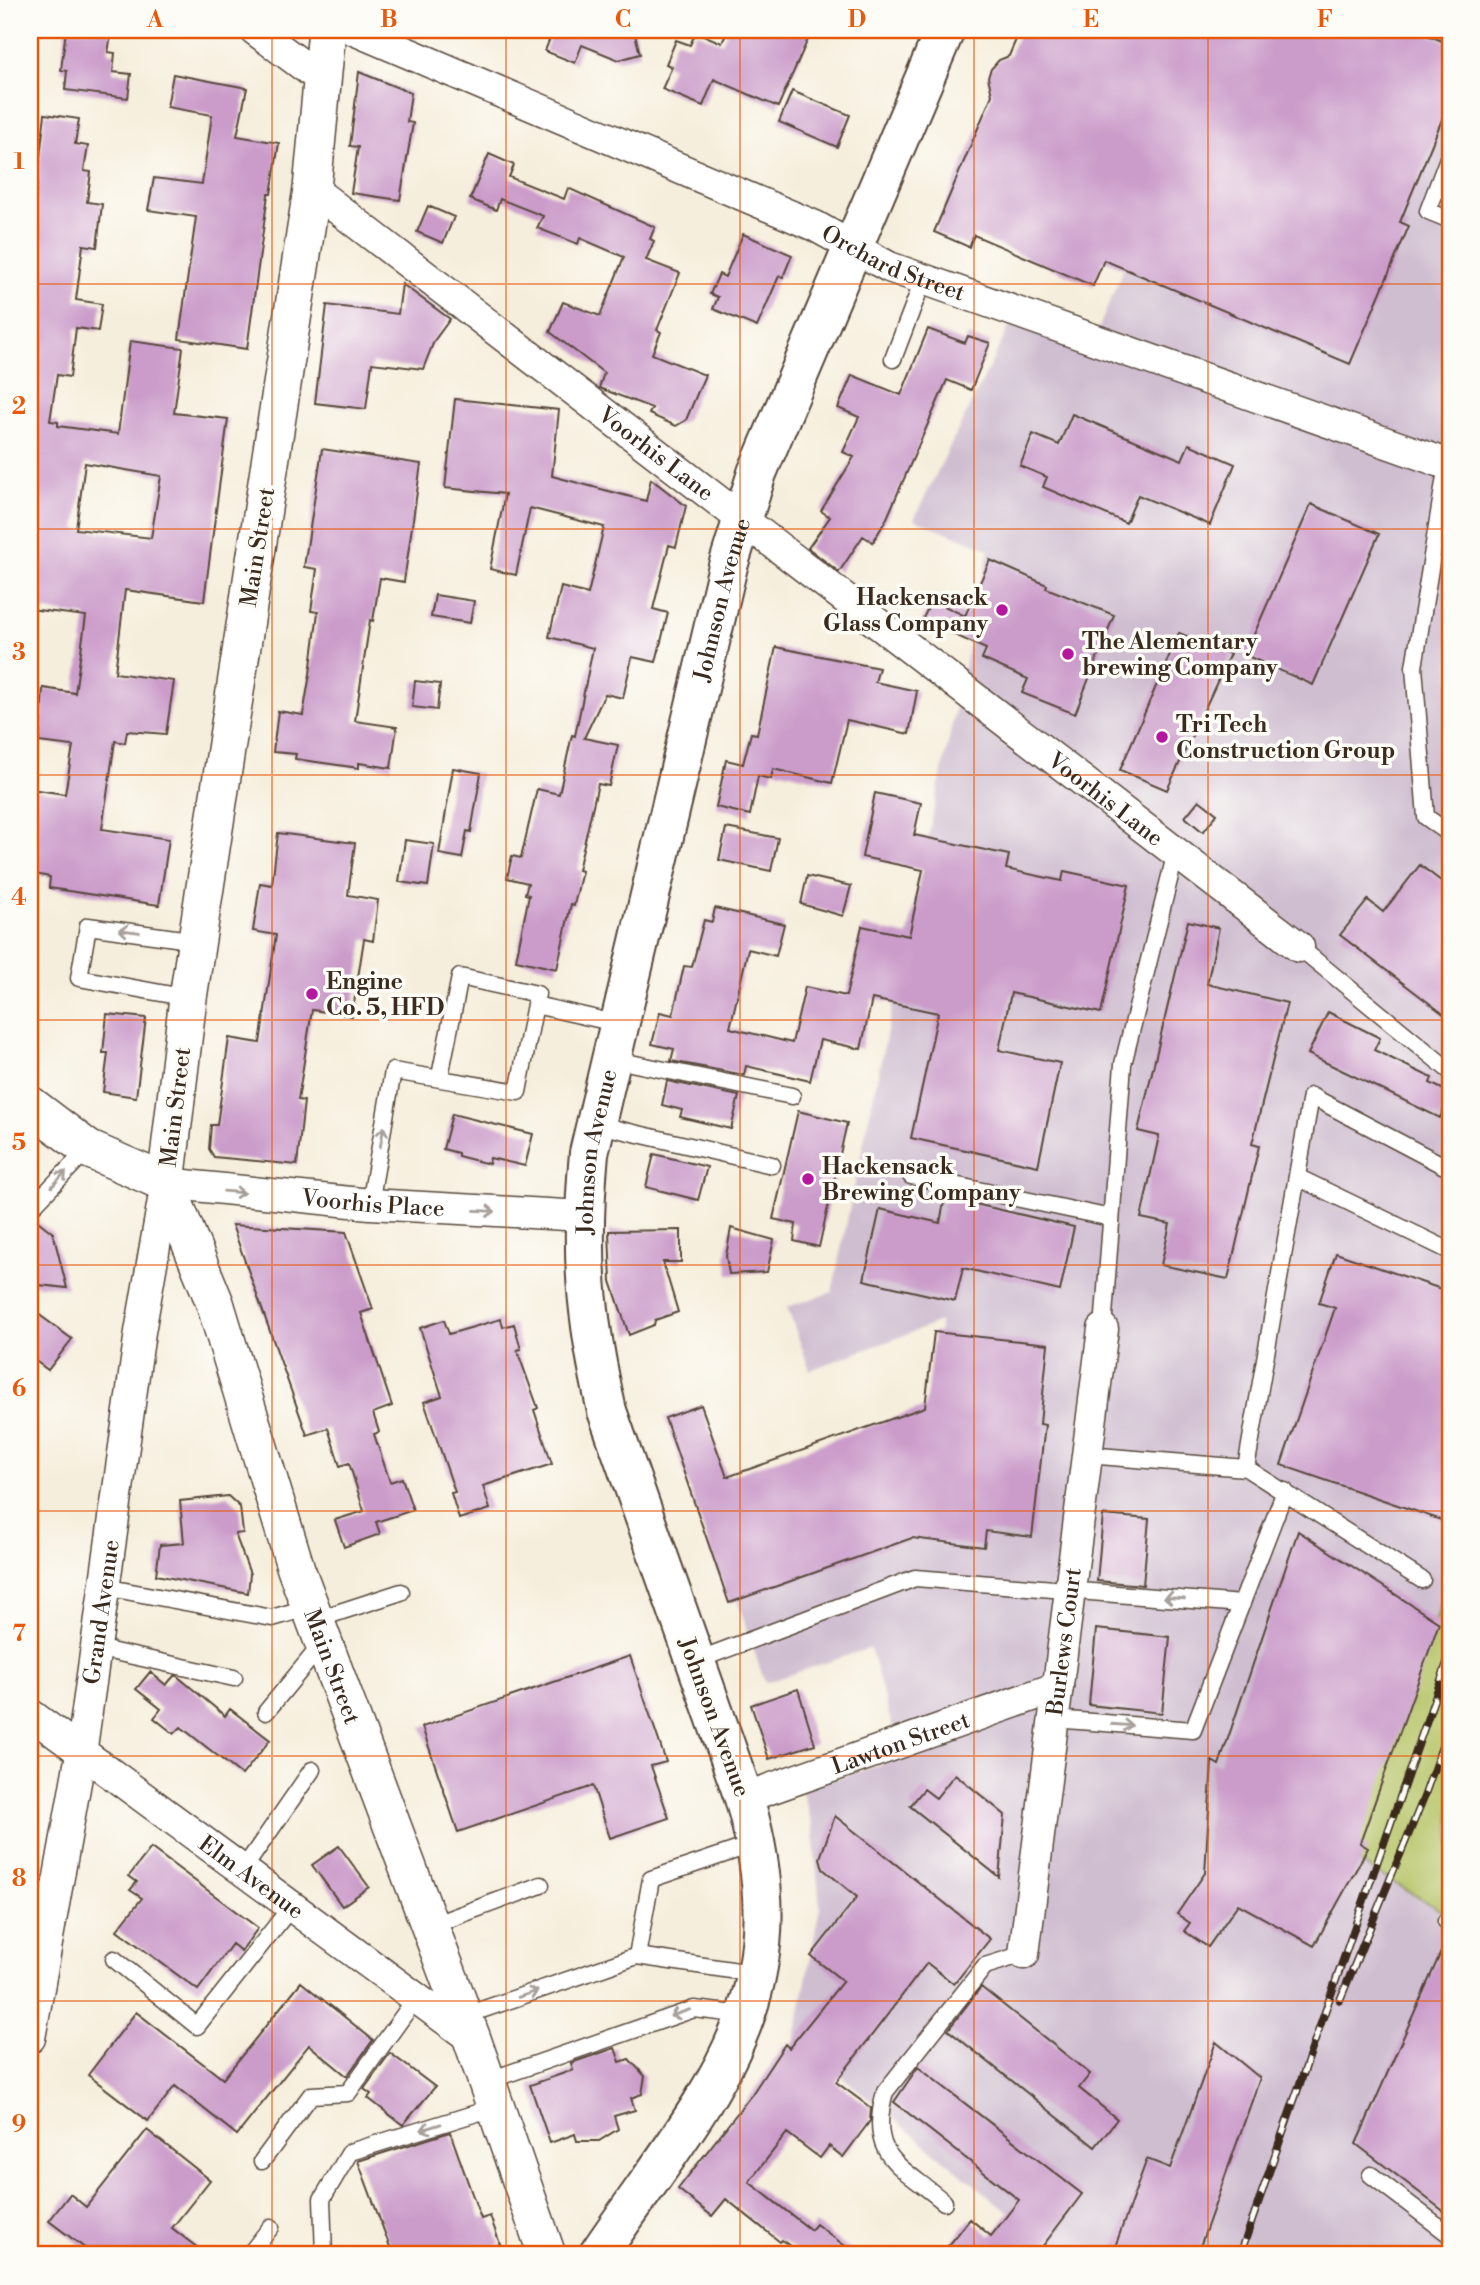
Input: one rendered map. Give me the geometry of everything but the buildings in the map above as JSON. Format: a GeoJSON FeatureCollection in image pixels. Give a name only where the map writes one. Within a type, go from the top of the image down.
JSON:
{"type":"FeatureCollection","features":[{"type":"Feature","properties":{"kind":"main road","name":"Johnson Avenue"},"geometry":{"type":"LineString","coordinates":[[598,2255],[724,2068],[747,2015],[758,1975],[764,1938],[763,1889],[756,1844],[744,1798],[607,1411],[593,1349],[584,1286],[583,1216],[595,1124],[728,566],[757,473],[945,30]]}},
{"type":"Feature","properties":{"kind":"street"},"geometry":{"type":"LineString","coordinates":[[255,30],[321,79]]}},
{"type":"Feature","properties":{"kind":"street","name":"Main Street"},"geometry":{"type":"LineString","coordinates":[[327,30],[312,189],[188,998],[166,1184],[215,1303],[316,1623],[468,2028],[547,2255]]}},
{"type":"Feature","properties":{"kind":"street","name":"Orchard Street"},"geometry":{"type":"LineString","coordinates":[[354,30],[815,226],[889,267],[1447,464]]}},
{"type":"Feature","properties":{"kind":"street","name":"Voorhis Lane"},"geometry":{"type":"LineString","coordinates":[[312,189],[1299,947]]}},
{"type":"Feature","properties":{"kind":"street"},"geometry":{"type":"LineString","coordinates":[[30,1105],[88,1149],[166,1184]]}},
{"type":"Feature","properties":{"kind":"street","name":"Voorhis Place"},"geometry":{"type":"LineString","coordinates":[[166,1184],[370,1204],[583,1216]]}},
{"type":"Feature","properties":{"kind":"street","name":"Grand Avenue"},"geometry":{"type":"LineString","coordinates":[[30,2038],[81,1754],[141,1332],[166,1184]]}},
{"type":"Feature","properties":{"kind":"street","name":"Burlews Court"},"geometry":{"type":"LineString","coordinates":[[1024,1954],[1103,1329]]}},
{"type":"Feature","properties":{"kind":"street","name":"Lawton Street"},"geometry":{"type":"LineString","coordinates":[[744,1798],[1058,1687]]}},
{"type":"Feature","properties":{"kind":"street","name":"Elm Avenue"},"geometry":{"type":"LineString","coordinates":[[30,1714],[416,1998],[468,2028]]}},
{"type":"Feature","properties":{"kind":"lane"},"geometry":{"type":"LineString","coordinates":[[1450,153],[1429,211],[1450,220]]}},
{"type":"Feature","properties":{"kind":"lane"},"geometry":{"type":"LineString","coordinates":[[893,359],[924,278]]}},
{"type":"Feature","properties":{"kind":"lane"},"geometry":{"type":"LineString","coordinates":[[1447,464],[1415,667],[1426,817],[1450,834]]}},
{"type":"Feature","properties":{"kind":"lane"},"geometry":{"type":"LineString","coordinates":[[1103,1329],[1123,1064],[1176,852]]}},
{"type":"Feature","properties":{"kind":"lane"},"geometry":{"type":"LineString","coordinates":[[188,998],[79,978],[88,926],[197,940]]}},
{"type":"Feature","properties":{"kind":"lane"},"geometry":{"type":"LineString","coordinates":[[1299,947],[1450,1071]]}},
{"type":"Feature","properties":{"kind":"lane"},"geometry":{"type":"LineString","coordinates":[[370,1204],[393,1070],[440,1076],[518,1092],[537,994],[460,977],[440,1076]]}},
{"type":"Feature","properties":{"kind":"lane"},"geometry":{"type":"LineString","coordinates":[[535,1004],[615,1041],[792,1096]]}},
{"type":"Feature","properties":{"kind":"lane"},"geometry":{"type":"LineString","coordinates":[[1246,1468],[1311,1096],[1450,1169]]}},
{"type":"Feature","properties":{"kind":"lane"},"geometry":{"type":"LineString","coordinates":[[595,1124],[772,1166]]}},
{"type":"Feature","properties":{"kind":"lane"},"geometry":{"type":"LineString","coordinates":[[30,1209],[88,1149]]}},
{"type":"Feature","properties":{"kind":"lane"},"geometry":{"type":"LineString","coordinates":[[911,1176],[1111,1218]]}},
{"type":"Feature","properties":{"kind":"lane"},"geometry":{"type":"LineString","coordinates":[[1297,1177],[1450,1251]]}},
{"type":"Feature","properties":{"kind":"lane"},"geometry":{"type":"LineString","coordinates":[[1087,1455],[1246,1468],[1422,1580]]}},
{"type":"Feature","properties":{"kind":"lane"},"geometry":{"type":"LineString","coordinates":[[1054,1719],[1193,1730],[1285,1491]]}},
{"type":"Feature","properties":{"kind":"lane"},"geometry":{"type":"LineString","coordinates":[[695,1661],[915,1578],[1242,1604]]}},
{"type":"Feature","properties":{"kind":"lane"},"geometry":{"type":"LineString","coordinates":[[104,1587],[272,1618],[316,1623],[401,1592]]}},
{"type":"Feature","properties":{"kind":"lane"},"geometry":{"type":"LineString","coordinates":[[266,1712],[316,1623]]}},
{"type":"Feature","properties":{"kind":"lane"},"geometry":{"type":"LineString","coordinates":[[96,1648],[234,1678]]}},
{"type":"Feature","properties":{"kind":"lane"},"geometry":{"type":"LineString","coordinates":[[242,1871],[312,1770]]}},
{"type":"Feature","properties":{"kind":"lane"},"geometry":{"type":"LineString","coordinates":[[637,1956],[651,1879],[756,1844]]}},
{"type":"Feature","properties":{"kind":"lane"},"geometry":{"type":"LineString","coordinates":[[430,1926],[541,1885]]}},
{"type":"Feature","properties":{"kind":"lane"},"geometry":{"type":"LineString","coordinates":[[114,1959],[197,2026],[291,1907]]}},
{"type":"Feature","properties":{"kind":"lane"},"geometry":{"type":"LineString","coordinates":[[944,2202],[886,2153],[879,2139],[878,2117],[885,2092],[985,1966],[1024,1954]]}},
{"type":"Feature","properties":{"kind":"lane"},"geometry":{"type":"LineString","coordinates":[[468,2028],[637,1956],[758,1975]]}},
{"type":"Feature","properties":{"kind":"lane"},"geometry":{"type":"LineString","coordinates":[[262,2161],[311,2095],[348,2093],[416,1998]]}},
{"type":"Feature","properties":{"kind":"lane"},"geometry":{"type":"LineString","coordinates":[[325,2254],[322,2199],[350,2152],[694,2009],[747,2015]]}},
{"type":"Feature","properties":{"kind":"lane"},"geometry":{"type":"LineString","coordinates":[[1371,2175],[1450,2235]]}},
{"type":"Feature","properties":{"kind":"lane"},"geometry":{"type":"LineString","coordinates":[[249,2255],[271,2227]]}},
{"type":"Feature","properties":{"kind":"shaded area"},"geometry":{"type":"Polygon","coordinates":[[[1222,30],[1450,30],[1450,2255],[1061,2255],[795,2038],[820,1907],[812,1823],[801,1790],[901,1758],[870,1648],[765,1683],[701,1494],[937,1413],[940,1322],[810,1370],[787,1307],[832,1292],[989,549],[914,519],[1018,309],[1093,342],[1222,30]]]}},
{"type":"Feature","properties":{"kind":"green space"},"geometry":{"type":"Polygon","coordinates":[[[1450,1581],[1450,1916],[1347,1855],[1450,1581]]]}},
{"type":"Feature","properties":{"kind":"railway"},"geometry":{"type":"LineString","coordinates":[[1240,2255],[1450,1654]]}},
{"type":"Feature","properties":{"kind":"railway"},"geometry":{"type":"LineString","coordinates":[[1340,2000],[1424,1797],[1450,1724]]}},
{"type":"Feature","properties":{"kind":"place","name":"Hackensack Glass Company"},"geometry":{"type":"Point","coordinates":[1002,610]}},
{"type":"Feature","properties":{"kind":"place","name":"The Alementary brewing Company"},"geometry":{"type":"Point","coordinates":[1068,654]}},
{"type":"Feature","properties":{"kind":"place","name":"Tri Tech Construction Group"},"geometry":{"type":"Point","coordinates":[1162,737]}},
{"type":"Feature","properties":{"kind":"place","name":"Engine Co. 5, HFD"},"geometry":{"type":"Point","coordinates":[312,994]}},
{"type":"Feature","properties":{"kind":"place","name":"Hackensack Brewing Company"},"geometry":{"type":"Point","coordinates":[808,1179]}}]}
